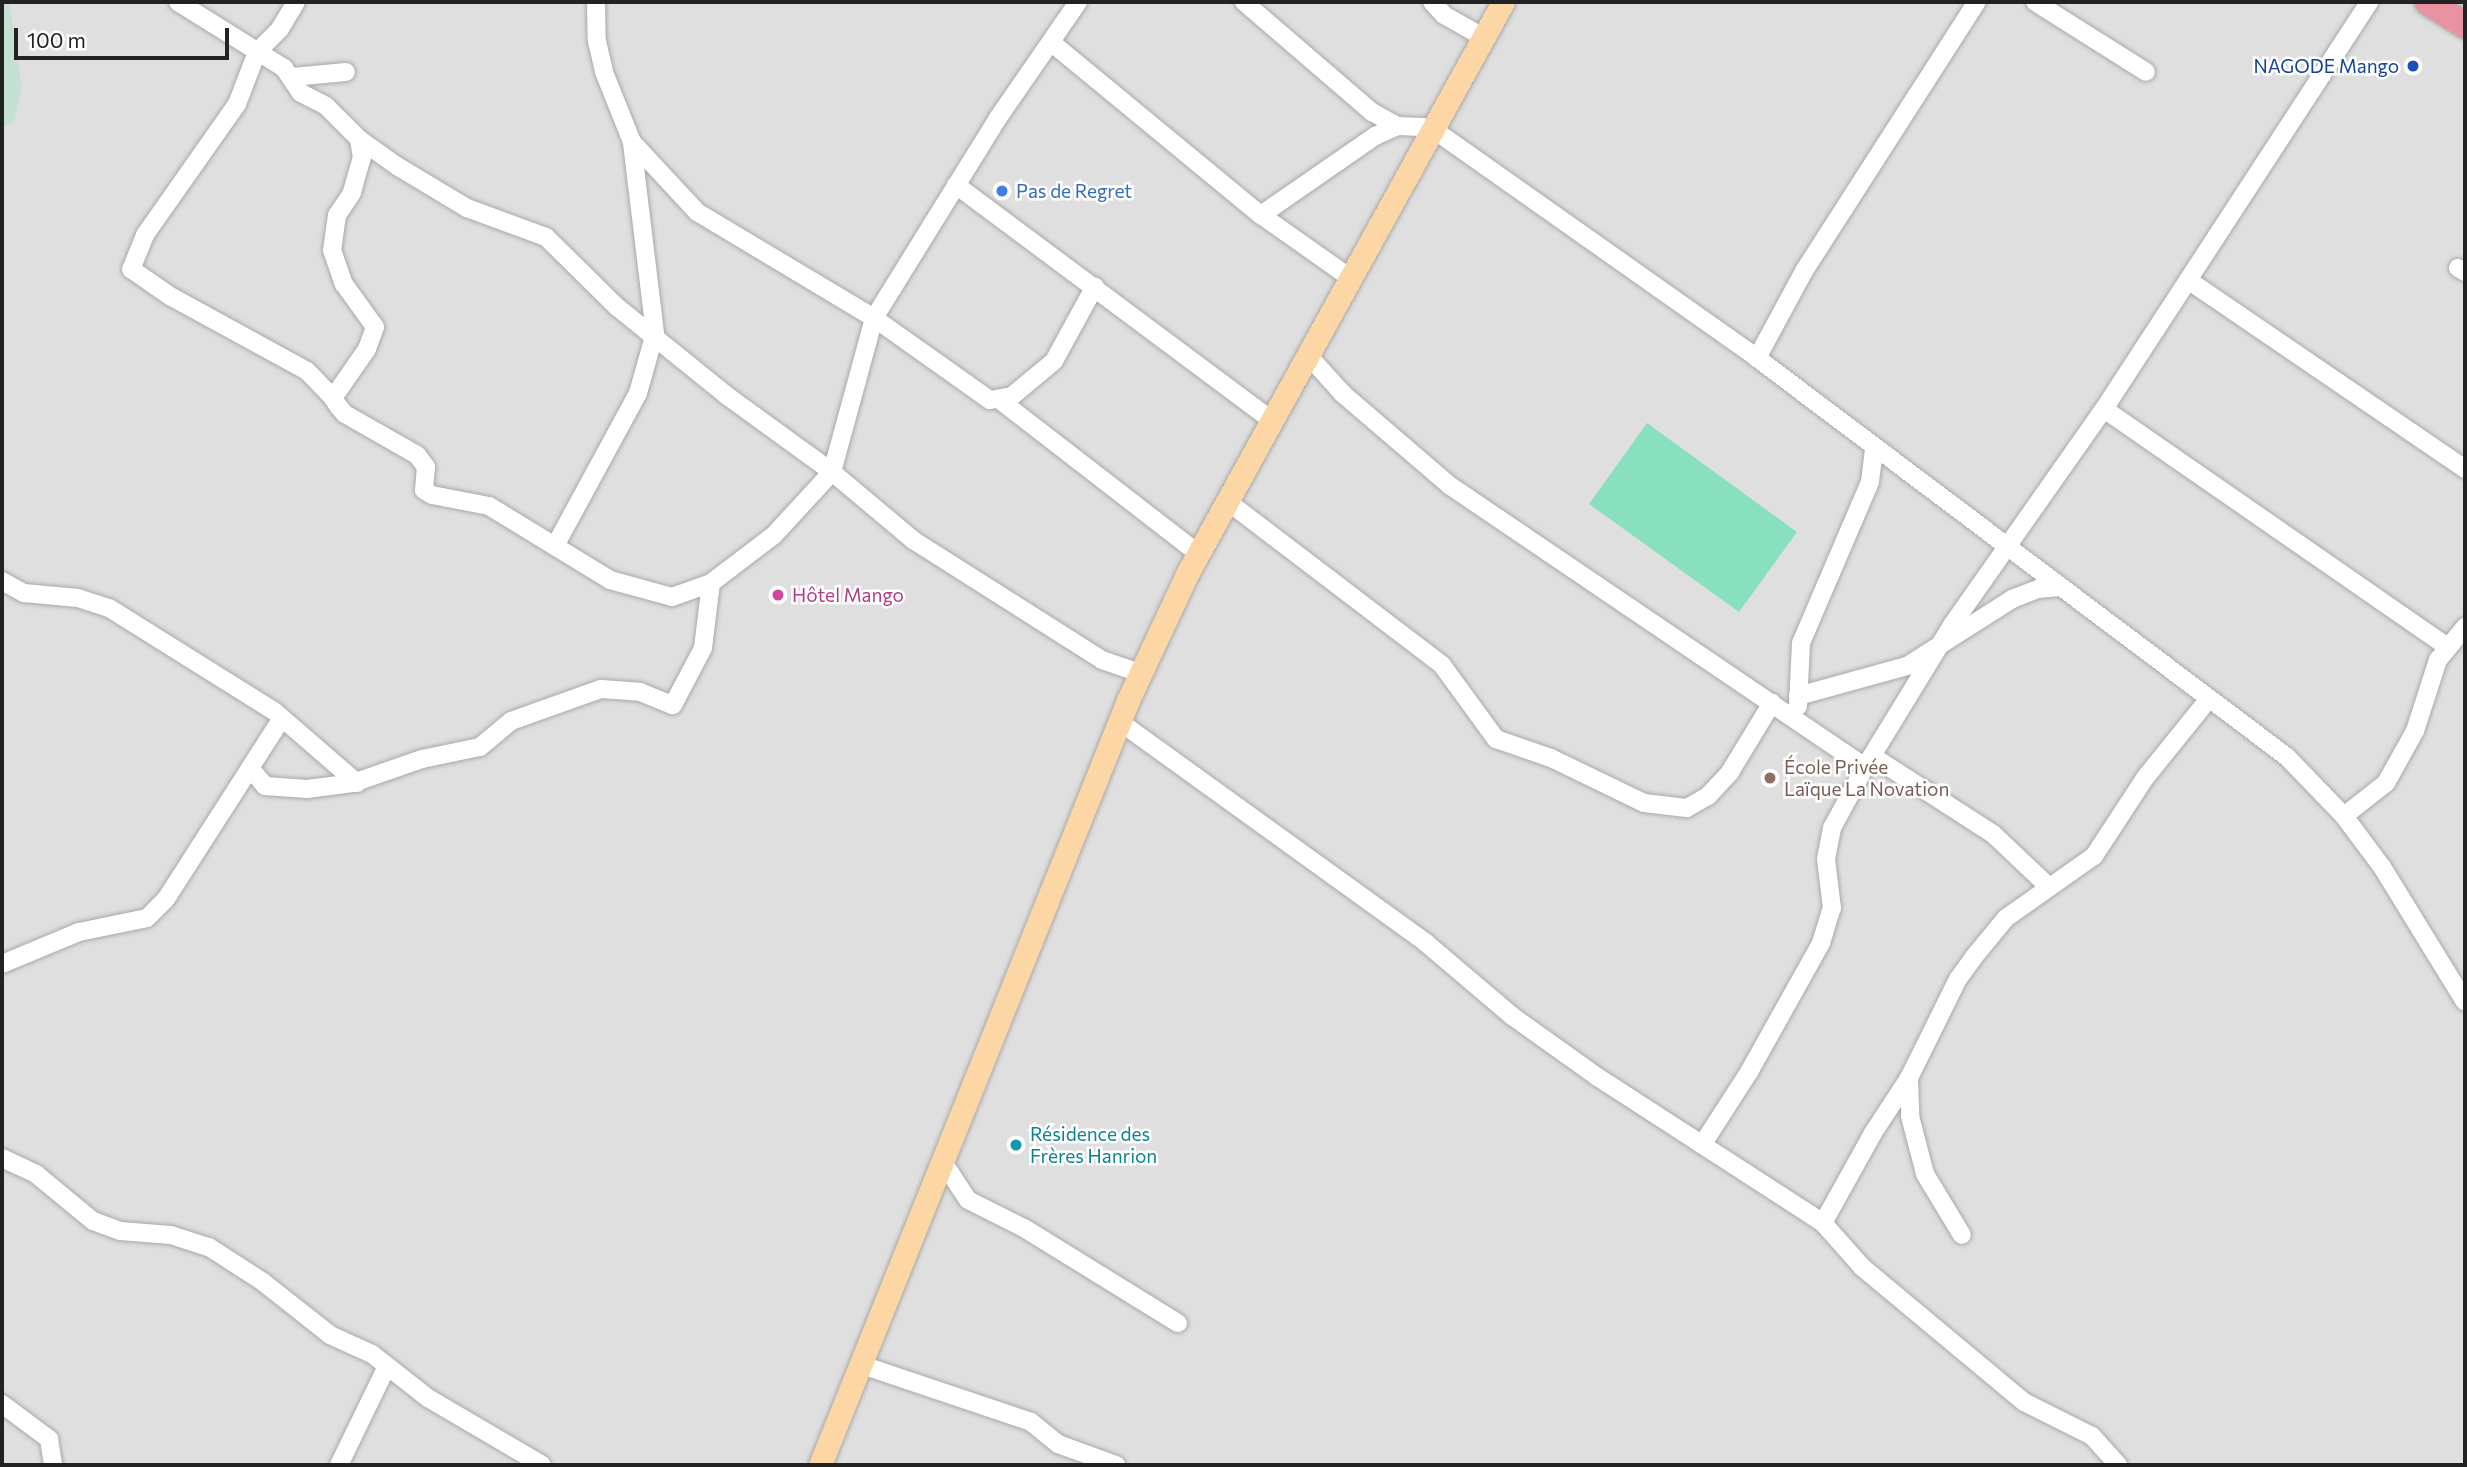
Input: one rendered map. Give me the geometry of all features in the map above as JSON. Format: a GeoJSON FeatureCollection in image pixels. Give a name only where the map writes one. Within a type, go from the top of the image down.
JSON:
{"type":"FeatureCollection","features":[{"type":"Feature","properties":{"kind":"highway"},"geometry":{"type":"LineString","coordinates":[[2428,2],[2465,25]]}},
{"type":"Feature","properties":{"kind":"main road"},"geometry":{"type":"LineString","coordinates":[[820,1465],[1140,673],[1198,553],[1270,419],[1430,127],[1503,2]]}},
{"type":"Feature","properties":{"kind":"street"},"geometry":{"type":"LineString","coordinates":[[178,2],[292,77],[301,93],[326,106],[359,139],[467,208],[546,237],[617,307],[655,333],[726,396],[832,472],[913,540],[1030,618],[1102,660],[1140,673]]}},
{"type":"Feature","properties":{"kind":"street"},"geometry":{"type":"LineString","coordinates":[[296,2],[280,29],[257,52],[237,104],[145,235],[131,269],[170,296],[307,372],[345,414],[417,455],[426,467],[424,490],[432,495],[489,506],[610,580],[659,597],[680,595],[711,583],[774,535],[832,472],[874,318],[956,185],[1078,2]]}},
{"type":"Feature","properties":{"kind":"street"},"geometry":{"type":"LineString","coordinates":[[555,546],[638,393],[655,333],[632,142],[602,62],[596,2]]}},
{"type":"Feature","properties":{"kind":"street"},"geometry":{"type":"LineString","coordinates":[[1244,2],[1372,112],[1397,126],[1430,127],[1757,358],[2287,757],[2344,817],[2382,867],[2465,1002]]}},
{"type":"Feature","properties":{"kind":"street"},"geometry":{"type":"LineString","coordinates":[[1432,2],[1444,15],[1483,37]]}},
{"type":"Feature","properties":{"kind":"street"},"geometry":{"type":"LineString","coordinates":[[1757,358],[1804,271],[1977,2]]}},
{"type":"Feature","properties":{"kind":"street"},"geometry":{"type":"LineString","coordinates":[[2035,2],[2146,72]]}},
{"type":"Feature","properties":{"kind":"street"},"geometry":{"type":"LineString","coordinates":[[1702,1144],[1749,1072],[1821,943],[1832,908],[1826,859],[1832,828],[1868,762],[1938,648],[2104,408],[2369,2]]}},
{"type":"Feature","properties":{"kind":"street"},"geometry":{"type":"LineString","coordinates":[[1052,43],[1261,215],[1349,277]]}},
{"type":"Feature","properties":{"kind":"street"},"geometry":{"type":"LineString","coordinates":[[292,77],[346,72]]}},
{"type":"Feature","properties":{"kind":"street"},"geometry":{"type":"LineString","coordinates":[[1261,215],[1341,158],[1397,126]]}},
{"type":"Feature","properties":{"kind":"street"},"geometry":{"type":"LineString","coordinates":[[333,398],[367,349],[375,327],[344,284],[332,250],[337,215],[352,193],[362,157],[359,139]]}},
{"type":"Feature","properties":{"kind":"street"},"geometry":{"type":"LineString","coordinates":[[632,142],[697,212],[874,318],[936,359],[966,386],[1000,401],[1198,553]]}},
{"type":"Feature","properties":{"kind":"street"},"geometry":{"type":"LineString","coordinates":[[956,185],[1270,419]]}},
{"type":"Feature","properties":{"kind":"street"},"geometry":{"type":"LineString","coordinates":[[2188,280],[2465,469]]}},
{"type":"Feature","properties":{"kind":"street"},"geometry":{"type":"LineString","coordinates":[[1000,401],[1054,361],[1095,286]]}},
{"type":"Feature","properties":{"kind":"street"},"geometry":{"type":"LineString","coordinates":[[1307,354],[1343,394],[1449,485],[1798,720],[1993,834],[2048,886]]}},
{"type":"Feature","properties":{"kind":"street"},"geometry":{"type":"LineString","coordinates":[[2104,408],[2446,646]]}},
{"type":"Feature","properties":{"kind":"street"},"geometry":{"type":"LineString","coordinates":[[1798,720],[1804,632],[1870,482],[1874,448]]}},
{"type":"Feature","properties":{"kind":"street"},"geometry":{"type":"LineString","coordinates":[[1227,501],[1442,665],[1496,739],[1551,758],[1644,803],[1687,808],[1708,796],[1730,772],[1772,703]]}},
{"type":"Feature","properties":{"kind":"street"},"geometry":{"type":"LineString","coordinates":[[2,581],[24,593],[78,598],[109,608],[181,649],[282,718],[357,783]]}},
{"type":"Feature","properties":{"kind":"street"},"geometry":{"type":"LineString","coordinates":[[250,768],[265,786],[307,789],[357,783],[422,759],[480,747],[511,721],[601,690],[640,692],[673,705],[704,649],[711,583]]}},
{"type":"Feature","properties":{"kind":"street"},"geometry":{"type":"LineString","coordinates":[[1798,695],[1893,671],[1938,648],[2012,599],[2038,589],[2060,587]]}},
{"type":"Feature","properties":{"kind":"street"},"geometry":{"type":"LineString","coordinates":[[2344,817],[2386,783],[2415,731],[2446,646],[2465,627]]}},
{"type":"Feature","properties":{"kind":"street"},"geometry":{"type":"LineString","coordinates":[[1823,1223],[1909,1078],[1973,958],[2006,918],[2094,856],[2145,778],[2208,700]]}},
{"type":"Feature","properties":{"kind":"street"},"geometry":{"type":"LineString","coordinates":[[2,964],[79,932],[147,918],[166,899],[282,718]]}},
{"type":"Feature","properties":{"kind":"street"},"geometry":{"type":"LineString","coordinates":[[1120,722],[1426,943],[1512,1016],[1823,1223],[1862,1267],[2024,1402],[2092,1436],[2118,1465]]}},
{"type":"Feature","properties":{"kind":"street"},"geometry":{"type":"LineString","coordinates":[[1909,1078],[1910,1116],[1925,1174],[1962,1235]]}},
{"type":"Feature","properties":{"kind":"street"},"geometry":{"type":"LineString","coordinates":[[2,1158],[36,1174],[93,1221],[120,1231],[172,1235],[209,1247],[263,1282],[330,1335],[373,1354],[386,1368],[542,1465]]}},
{"type":"Feature","properties":{"kind":"street"},"geometry":{"type":"LineString","coordinates":[[943,1162],[968,1200],[1024,1228],[1178,1323]]}},
{"type":"Feature","properties":{"kind":"street"},"geometry":{"type":"LineString","coordinates":[[862,1365],[1031,1422],[1058,1444],[1116,1465]]}},
{"type":"Feature","properties":{"kind":"street"},"geometry":{"type":"LineString","coordinates":[[339,1465],[386,1368]]}},
{"type":"Feature","properties":{"kind":"street"},"geometry":{"type":"LineString","coordinates":[[2,1404],[49,1439],[53,1465]]}},
{"type":"Feature","properties":{"kind":"shaded area"},"geometry":{"type":"Polygon","coordinates":[[[2,2],[2465,2],[2465,1465],[2,1465],[2,2]]]}},
{"type":"Feature","properties":{"kind":"green space"},"geometry":{"type":"Polygon","coordinates":[[[2,2],[9,2],[22,88],[14,123],[2,127],[2,2]]]}},
{"type":"Feature","properties":{"kind":"green space"},"geometry":{"type":"Polygon","coordinates":[[[1647,423],[1797,532],[1739,612],[1589,504],[1647,423]]]}},
{"type":"Feature","properties":{"kind":"place","name":"NAGODE Mango"},"geometry":{"type":"Point","coordinates":[2413,66]}},
{"type":"Feature","properties":{"kind":"place","name":"Pas de Regret"},"geometry":{"type":"Point","coordinates":[1002,191]}},
{"type":"Feature","properties":{"kind":"place","name":"Hôtel Mango"},"geometry":{"type":"Point","coordinates":[778,595]}},
{"type":"Feature","properties":{"kind":"place","name":"École Privée Laïque La Novation"},"geometry":{"type":"Point","coordinates":[1770,778]}},
{"type":"Feature","properties":{"kind":"place","name":"Résidence des Frères Hanrion"},"geometry":{"type":"Point","coordinates":[1016,1145]}}]}
